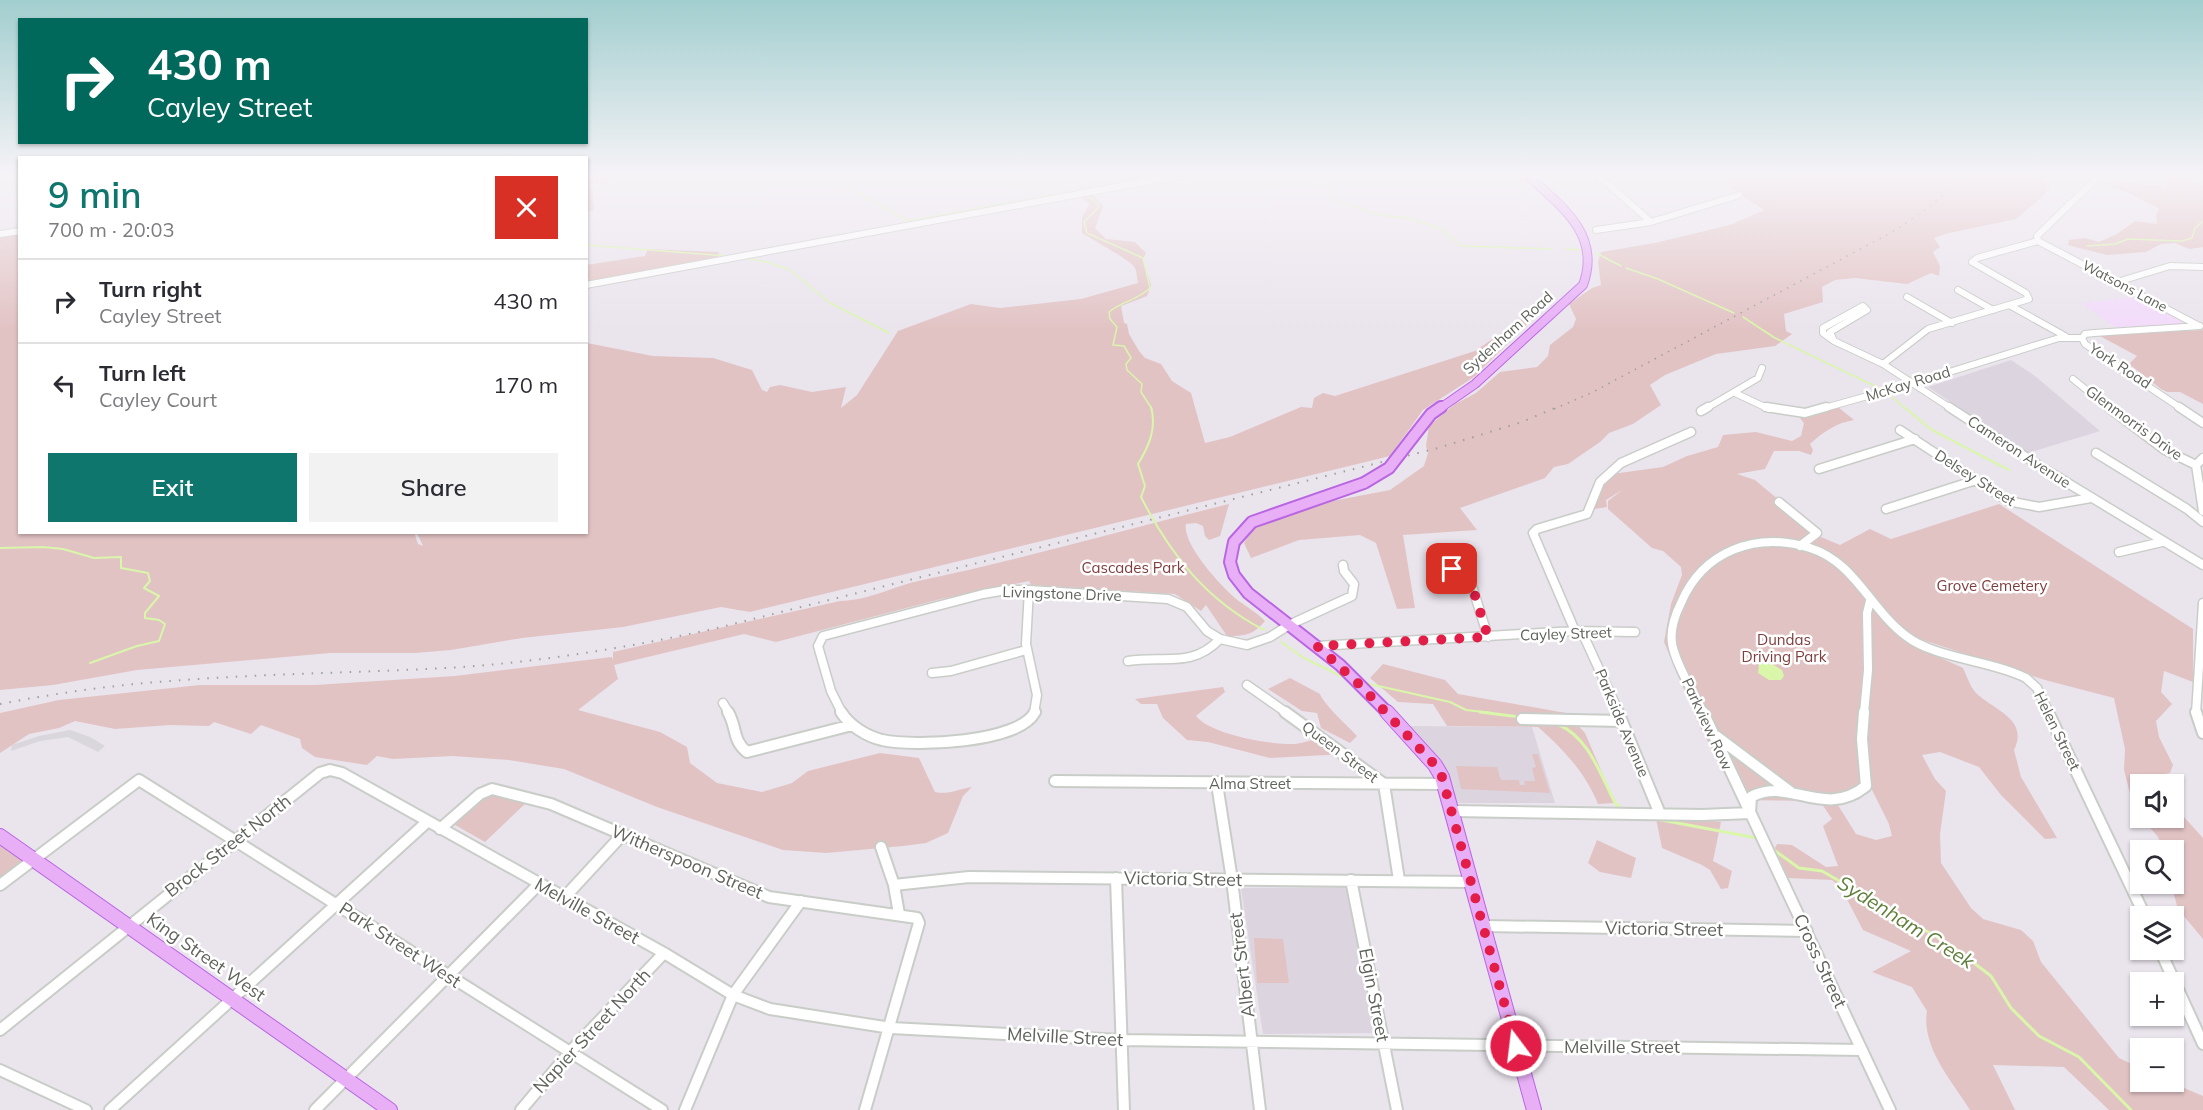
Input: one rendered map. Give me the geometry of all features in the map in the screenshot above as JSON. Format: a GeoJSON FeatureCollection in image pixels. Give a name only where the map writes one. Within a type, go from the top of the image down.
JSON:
{"type":"FeatureCollection","features":[{"type":"Feature","properties":{"kind":"main road","name":"Sydenham Road"},"geometry":{"type":"LineString","coordinates":[[1289,625],[1264,606],[1238,580],[1232,570],[1229,558],[1238,535],[1252,522],[1364,483],[1389,468],[1431,414],[1475,384],[1583,285],[1588,276],[1589,253],[1577,226]]}},
{"type":"Feature","properties":{"kind":"main road"},"geometry":{"type":"LineString","coordinates":[[1289,625],[1317,646],[1371,695],[1435,765],[1445,784],[1534,1110]]}},
{"type":"Feature","properties":{"kind":"main road","name":"King Street West"},"geometry":{"type":"LineString","coordinates":[[0,836],[390,1110]]}},
{"type":"Feature","properties":{"kind":"street"},"geometry":{"type":"LineString","coordinates":[[588,285],[907,226]]}},
{"type":"Feature","properties":{"kind":"street"},"geometry":{"type":"LineString","coordinates":[[1596,230],[1635,226]]}},
{"type":"Feature","properties":{"kind":"street"},"geometry":{"type":"LineString","coordinates":[[1882,364],[1928,329],[2029,299],[2029,296],[1976,265],[1973,260],[2038,241],[2037,236],[2047,226]]}},
{"type":"Feature","properties":{"kind":"street"},"geometry":{"type":"LineString","coordinates":[[0,234],[18,231]]}},
{"type":"Feature","properties":{"kind":"street","name":"Watsons Lane"},"geometry":{"type":"LineString","coordinates":[[2038,241],[2201,326]]}},
{"type":"Feature","properties":{"kind":"street"},"geometry":{"type":"LineString","coordinates":[[2117,282],[2170,266],[2203,267]]}},
{"type":"Feature","properties":{"kind":"street"},"geometry":{"type":"LineString","coordinates":[[1958,290],[1993,310]]}},
{"type":"Feature","properties":{"kind":"street"},"geometry":{"type":"LineString","coordinates":[[1907,297],[1952,323]]}},
{"type":"Feature","properties":{"kind":"street"},"geometry":{"type":"LineString","coordinates":[[1863,306],[1867,310],[1830,332],[1834,341],[1823,333],[1824,328],[1863,306]]}},
{"type":"Feature","properties":{"kind":"street"},"geometry":{"type":"LineString","coordinates":[[2011,306],[2065,336]]}},
{"type":"Feature","properties":{"kind":"street","name":"York Road"},"geometry":{"type":"LineString","coordinates":[[2201,326],[2094,333],[2085,334],[2082,338],[2085,344],[2203,423]]}},
{"type":"Feature","properties":{"kind":"street","name":"McKay Road"},"geometry":{"type":"LineString","coordinates":[[1735,393],[1770,409],[1805,413],[1914,384],[2065,336],[2082,338]]}},
{"type":"Feature","properties":{"kind":"street","name":"Cameron Avenue"},"geometry":{"type":"LineString","coordinates":[[1834,341],[1882,364],[2091,498],[2203,565]]}},
{"type":"Feature","properties":{"kind":"street"},"geometry":{"type":"LineString","coordinates":[[1701,411],[1735,393],[1761,375],[1762,368]]}},
{"type":"Feature","properties":{"kind":"street","name":"Glenmorris Drive"},"geometry":{"type":"LineString","coordinates":[[2073,378],[2172,453],[2201,461]]}},
{"type":"Feature","properties":{"kind":"street","name":"Delsey Street"},"geometry":{"type":"LineString","coordinates":[[1900,430],[2008,501],[2030,508],[2091,498]]}},
{"type":"Feature","properties":{"kind":"street","name":"Parkside Avenue"},"geometry":{"type":"LineString","coordinates":[[1660,814],[1622,721],[1533,533],[1587,514],[1600,482],[1621,463],[1691,432]]}},
{"type":"Feature","properties":{"kind":"street"},"geometry":{"type":"LineString","coordinates":[[1819,469],[1915,439]]}},
{"type":"Feature","properties":{"kind":"street"},"geometry":{"type":"LineString","coordinates":[[2096,453],[2187,509],[2203,522]]}},
{"type":"Feature","properties":{"kind":"street"},"geometry":{"type":"LineString","coordinates":[[2201,461],[2203,511]]}},
{"type":"Feature","properties":{"kind":"street"},"geometry":{"type":"LineString","coordinates":[[1886,509],[1976,480]]}},
{"type":"Feature","properties":{"kind":"street"},"geometry":{"type":"LineString","coordinates":[[1779,502],[1816,533],[1816,536],[1800,546]]}},
{"type":"Feature","properties":{"kind":"street","name":"Helen Street"},"geometry":{"type":"LineString","coordinates":[[1672,633],[1684,594],[1694,576],[1704,566],[1723,555],[1756,542],[1777,542],[1800,546],[1830,557],[1862,587],[1870,601],[1902,634],[1918,644],[2026,678],[2037,688],[2140,906]]}},
{"type":"Feature","properties":{"kind":"street"},"geometry":{"type":"LineString","coordinates":[[2119,552],[2162,542]]}},
{"type":"Feature","properties":{"kind":"street"},"geometry":{"type":"LineString","coordinates":[[1128,661],[1196,658],[1210,652],[1220,639],[1237,644],[1254,644],[1352,596],[1354,584],[1343,566]]}},
{"type":"Feature","properties":{"kind":"street"},"geometry":{"type":"LineString","coordinates":[[1452,569],[1473,589],[1488,637]]}},
{"type":"Feature","properties":{"kind":"street","name":"Livingstone Drive"},"geometry":{"type":"LineString","coordinates":[[852,725],[838,706],[818,646],[820,639],[983,594],[1006,590],[1029,590],[1168,599],[1187,607],[1207,631],[1220,639]]}},
{"type":"Feature","properties":{"kind":"street"},"geometry":{"type":"LineString","coordinates":[[723,703],[732,718],[738,745],[747,752],[852,725],[878,739],[938,745],[955,743],[1023,724],[1031,720],[1037,712],[1039,694],[1029,669],[1026,651],[1029,590]]}},
{"type":"Feature","properties":{"kind":"street"},"geometry":{"type":"LineString","coordinates":[[1453,811],[1750,813],[1751,797],[1760,791],[1810,799],[1846,799],[1860,794],[1866,786],[1862,739],[1867,693],[1867,613],[1870,601]]}},
{"type":"Feature","properties":{"kind":"street"},"geometry":{"type":"LineString","coordinates":[[2203,604],[2196,715],[2203,733]]}},
{"type":"Feature","properties":{"kind":"street","name":"Cayley Street"},"geometry":{"type":"LineString","coordinates":[[1317,646],[1579,632],[1635,632]]}},
{"type":"Feature","properties":{"kind":"street","name":"Parkview Row"},"geometry":{"type":"LineString","coordinates":[[1672,633],[1673,649],[1716,736],[1736,786],[1750,813]]}},
{"type":"Feature","properties":{"kind":"street"},"geometry":{"type":"LineString","coordinates":[[932,673],[951,671],[1026,651]]}},
{"type":"Feature","properties":{"kind":"street","name":"Queen Street"},"geometry":{"type":"LineString","coordinates":[[1247,685],[1376,775],[1384,784],[1399,880]]}},
{"type":"Feature","properties":{"kind":"street"},"geometry":{"type":"LineString","coordinates":[[1522,719],[1622,721]]}},
{"type":"Feature","properties":{"kind":"street"},"geometry":{"type":"LineString","coordinates":[[1716,736],[1794,795]]}},
{"type":"Feature","properties":{"kind":"street","name":"Melville Street"},"geometry":{"type":"LineString","coordinates":[[330,770],[342,773],[563,899],[664,953],[733,995],[770,1009],[891,1028],[1121,1040],[1862,1050]]}},
{"type":"Feature","properties":{"kind":"street","name":"Brock Street North"},"geometry":{"type":"LineString","coordinates":[[0,1030],[320,773],[330,770]]}},
{"type":"Feature","properties":{"kind":"street","name":"Park Street West"},"geometry":{"type":"LineString","coordinates":[[34,861],[139,780],[662,1110]]}},
{"type":"Feature","properties":{"kind":"street","name":"Alma Street"},"geometry":{"type":"LineString","coordinates":[[1055,781],[1445,784]]}},
{"type":"Feature","properties":{"kind":"street","name":"Albert Street"},"geometry":{"type":"LineString","coordinates":[[1217,784],[1232,880],[1260,1110]]}},
{"type":"Feature","properties":{"kind":"street","name":"Witherspoon Street"},"geometry":{"type":"LineString","coordinates":[[440,829],[480,794],[492,789],[551,804],[770,897],[917,918],[919,923],[891,1028]]}},
{"type":"Feature","properties":{"kind":"street","name":"Cross Street"},"geometry":{"type":"LineString","coordinates":[[1750,813],[1890,1110]]}},
{"type":"Feature","properties":{"kind":"street"},"geometry":{"type":"LineString","coordinates":[[110,1110],[427,822]]}},
{"type":"Feature","properties":{"kind":"street"},"geometry":{"type":"LineString","coordinates":[[563,899],[623,834]]}},
{"type":"Feature","properties":{"kind":"street"},"geometry":{"type":"LineString","coordinates":[[881,847],[894,885],[899,914]]}},
{"type":"Feature","properties":{"kind":"street"},"geometry":{"type":"LineString","coordinates":[[0,885],[34,861]]}},
{"type":"Feature","properties":{"kind":"street","name":"Victoria Street"},"geometry":{"type":"LineString","coordinates":[[894,885],[969,876],[1472,882]]}},
{"type":"Feature","properties":{"kind":"street"},"geometry":{"type":"LineString","coordinates":[[1116,878],[1124,1110]]}},
{"type":"Feature","properties":{"kind":"street","name":"Elgin Street"},"geometry":{"type":"LineString","coordinates":[[1351,880],[1397,1110]]}},
{"type":"Feature","properties":{"kind":"street"},"geometry":{"type":"LineString","coordinates":[[315,1110],[539,884]]}},
{"type":"Feature","properties":{"kind":"street"},"geometry":{"type":"LineString","coordinates":[[685,1110],[733,995],[801,901]]}},
{"type":"Feature","properties":{"kind":"street","name":"Victoria Street"},"geometry":{"type":"LineString","coordinates":[[1485,926],[1807,931]]}},
{"type":"Feature","properties":{"kind":"street","name":"Napier Street North"},"geometry":{"type":"LineString","coordinates":[[521,1110],[570,1053],[664,953]]}},
{"type":"Feature","properties":{"kind":"street"},"geometry":{"type":"LineString","coordinates":[[2165,960],[2203,1044]]}},
{"type":"Feature","properties":{"kind":"street"},"geometry":{"type":"LineString","coordinates":[[865,1110],[891,1028]]}},
{"type":"Feature","properties":{"kind":"street"},"geometry":{"type":"LineString","coordinates":[[0,1071],[86,1110]]}},
{"type":"Feature","properties":{"kind":"shaded area"},"geometry":{"type":"Polygon","coordinates":[[[2137,297],[2201,330],[2125,334],[2082,303],[2137,297]]]}},
{"type":"Feature","properties":{"kind":"shaded area"},"geometry":{"type":"Polygon","coordinates":[[[2011,360],[2035,376],[2100,431],[2028,453],[1928,387],[2011,360]]]}},
{"type":"Feature","properties":{"kind":"shaded area"},"geometry":{"type":"Polygon","coordinates":[[[1770,663],[1782,670],[1784,676],[1781,680],[1769,680],[1758,673],[1759,664],[1770,663]]]}},
{"type":"Feature","properties":{"kind":"shaded area"},"geometry":{"type":"Polygon","coordinates":[[[1409,726],[1532,727],[1555,803],[1458,803],[1441,763],[1409,726]]]}},
{"type":"Feature","properties":{"kind":"shaded area"},"geometry":{"type":"Polygon","coordinates":[[[70,730],[90,737],[105,746],[98,752],[68,737],[40,741],[11,751],[12,745],[39,736],[70,730]]]}},
{"type":"Feature","properties":{"kind":"shaded area"},"geometry":{"type":"Polygon","coordinates":[[[1348,887],[1373,1033],[1263,1034],[1241,888],[1348,887]]]}},
{"type":"Feature","properties":{"kind":"green space"},"geometry":{"type":"Polygon","coordinates":[[[1082,226],[1096,226],[1095,228],[1106,239],[1135,242],[1146,253],[1143,259],[1151,285],[1147,296],[1121,306],[1124,323],[1127,324],[1129,334],[1145,358],[1161,364],[1172,381],[1191,393],[1205,443],[1230,437],[1301,407],[1312,408],[1314,398],[1323,393],[1335,396],[1475,351],[1522,319],[1529,322],[1474,377],[1423,410],[1390,456],[750,612],[721,607],[623,627],[522,638],[451,650],[415,653],[330,653],[137,670],[53,685],[0,690],[0,236],[18,233],[18,534],[415,534],[418,544],[423,546],[417,534],[588,534],[588,343],[653,356],[713,358],[752,370],[762,390],[767,392],[770,387],[780,385],[812,392],[846,387],[841,408],[857,395],[898,331],[971,304],[1000,308],[1081,299],[1138,283],[1136,270],[1132,264],[1082,233],[1082,226]]]}},
{"type":"Feature","properties":{"kind":"green space"},"geometry":{"type":"Polygon","coordinates":[[[1727,226],[1983,226],[1934,238],[1940,247],[1933,252],[1940,266],[1939,276],[1931,273],[1907,284],[1855,278],[1835,280],[1822,287],[1823,302],[1784,314],[1786,331],[1792,334],[1775,346],[1716,354],[1665,375],[1650,385],[1661,405],[1633,424],[1609,433],[1568,464],[1554,467],[1545,478],[1460,508],[1477,530],[1403,535],[1415,608],[1397,609],[1376,543],[1360,535],[1299,540],[1251,558],[1244,543],[1255,525],[1322,503],[1390,490],[1424,466],[1428,453],[1426,446],[1429,426],[1455,404],[1476,393],[1500,372],[1537,367],[1548,356],[1550,345],[1573,327],[1576,319],[1569,304],[1592,288],[1601,285],[1598,262],[1601,252],[1655,243],[1727,226]]]}},
{"type":"Feature","properties":{"kind":"green space"},"geometry":{"type":"Polygon","coordinates":[[[2128,226],[2203,226],[2203,247],[2189,249],[2175,243],[2161,244],[2146,252],[2107,255],[2068,245],[2069,240],[2085,238],[2099,242],[2128,226]]]}},
{"type":"Feature","properties":{"kind":"green space"},"geometry":{"type":"Polygon","coordinates":[[[648,249],[719,252],[718,259],[589,282],[588,265],[645,256],[648,249]]]}},
{"type":"Feature","properties":{"kind":"green space"},"geometry":{"type":"Polygon","coordinates":[[[2203,330],[2203,404],[2180,392],[2167,392],[2161,389],[2129,364],[2137,356],[2098,335],[2203,330]]]}},
{"type":"Feature","properties":{"kind":"green space"},"geometry":{"type":"Polygon","coordinates":[[[1838,407],[1854,420],[1830,429],[1810,444],[1813,450],[1811,455],[1799,451],[1774,451],[1765,469],[1737,474],[1755,480],[1817,532],[1818,538],[1821,537],[1840,545],[1870,529],[1891,539],[1999,504],[2193,629],[2193,682],[2164,671],[2161,692],[2172,704],[2156,721],[2159,737],[2173,765],[2170,773],[2130,774],[2130,793],[2124,770],[2125,749],[2114,698],[2045,680],[1920,639],[1932,654],[1963,668],[1976,693],[2014,723],[2017,739],[2014,750],[2021,777],[2057,838],[2045,839],[2001,795],[1979,767],[1940,752],[1922,755],[1935,779],[1946,791],[1940,834],[1941,863],[1971,908],[1983,919],[2021,930],[2033,941],[2041,962],[2119,1058],[2130,1063],[2130,1092],[2184,1092],[2184,1088],[2203,1096],[2203,1110],[2109,1110],[2064,1067],[1993,1065],[2015,1110],[1970,1110],[1939,1063],[1929,1038],[1926,1024],[1927,1011],[1912,987],[1872,972],[1911,951],[1863,930],[1841,888],[1832,880],[1788,878],[1775,848],[1777,844],[1792,845],[1826,867],[1838,866],[1823,826],[1832,819],[1820,801],[1739,800],[1699,725],[1664,642],[1671,604],[1682,575],[1681,567],[1663,551],[1652,548],[1608,509],[1608,501],[1622,490],[1606,500],[1607,507],[1595,509],[1597,493],[1612,474],[1663,467],[1687,456],[1718,447],[1723,435],[1756,432],[1792,441],[1801,436],[1804,423],[1798,416],[1808,416],[1838,407]],[[1868,763],[1867,787],[1858,800],[1829,801],[1836,802],[1856,834],[1876,840],[1892,836],[1889,824],[1872,790],[1868,763]]]}},
{"type":"Feature","properties":{"kind":"green space","name":"Cascades Park"},"geometry":{"type":"Polygon","coordinates":[[[1229,504],[1220,536],[1209,540],[1205,536],[1203,526],[1196,523],[1186,524],[1186,532],[1203,564],[1220,584],[1265,621],[1248,634],[1227,636],[1206,605],[1201,611],[1175,594],[1031,585],[1029,581],[941,599],[776,642],[744,634],[614,665],[618,679],[578,710],[660,732],[687,747],[690,763],[717,783],[762,792],[792,783],[808,771],[880,753],[919,758],[935,792],[949,792],[972,787],[963,796],[948,833],[926,843],[826,853],[783,850],[657,807],[564,769],[509,760],[453,756],[393,759],[377,756],[367,765],[315,757],[302,748],[300,739],[261,725],[251,734],[214,722],[209,726],[170,725],[115,729],[75,721],[59,728],[29,734],[0,753],[0,713],[59,700],[200,685],[315,685],[455,676],[612,657],[613,661],[613,652],[862,598],[912,583],[1229,504]]]}},
{"type":"Feature","properties":{"kind":"green space"},"geometry":{"type":"Polygon","coordinates":[[[1383,664],[1445,680],[1458,694],[1566,713],[1585,733],[1615,803],[1598,804],[1593,792],[1573,762],[1538,727],[1447,726],[1433,704],[1398,702],[1370,678],[1383,664]]]}},
{"type":"Feature","properties":{"kind":"green space"},"geometry":{"type":"Polygon","coordinates":[[[1290,678],[1320,694],[1322,699],[1357,736],[1350,743],[1321,728],[1317,713],[1302,711],[1268,689],[1290,678]]]}},
{"type":"Feature","properties":{"kind":"green space"},"geometry":{"type":"Polygon","coordinates":[[[1223,687],[1225,692],[1196,716],[1215,729],[1242,738],[1272,743],[1295,744],[1318,738],[1346,754],[1270,758],[1208,742],[1187,740],[1163,718],[1157,704],[1141,704],[1135,699],[1223,687]]]}},
{"type":"Feature","properties":{"kind":"green space"},"geometry":{"type":"Polygon","coordinates":[[[1532,754],[1538,754],[1550,793],[1461,789],[1456,766],[1497,767],[1501,780],[1519,780],[1520,785],[1525,785],[1524,781],[1535,781],[1532,768],[1536,767],[1532,754]]]}},
{"type":"Feature","properties":{"kind":"green space"},"geometry":{"type":"Polygon","coordinates":[[[496,794],[527,802],[485,842],[455,825],[484,796],[496,794]]]}},
{"type":"Feature","properties":{"kind":"green space"},"geometry":{"type":"Polygon","coordinates":[[[1655,814],[1721,822],[1713,861],[1732,871],[1728,888],[1721,889],[1710,870],[1702,865],[1662,848],[1655,814]]]}},
{"type":"Feature","properties":{"kind":"green space"},"geometry":{"type":"Polygon","coordinates":[[[2184,817],[2203,838],[2203,939],[2184,916],[2184,906],[2177,906],[2174,894],[2184,894],[2184,840],[2159,840],[2150,828],[2184,828],[2184,817]]]}},
{"type":"Feature","properties":{"kind":"green space"},"geometry":{"type":"Polygon","coordinates":[[[1597,840],[1636,858],[1631,878],[1600,872],[1588,863],[1597,840]]]}},
{"type":"Feature","properties":{"kind":"green space"},"geometry":{"type":"Polygon","coordinates":[[[0,844],[24,861],[0,878],[0,844]]]}},
{"type":"Feature","properties":{"kind":"green space"},"geometry":{"type":"Polygon","coordinates":[[[1254,938],[1283,939],[1289,983],[1257,983],[1254,938]]]}},
{"type":"Feature","properties":{"kind":"waterway","name":"Sydenham Creek"},"geometry":{"type":"LineString","coordinates":[[1085,226],[1087,233],[1143,258],[1150,288],[1140,296],[1109,312],[1110,319],[1117,327],[1113,345],[1124,346],[1131,358],[1126,364],[1127,370],[1142,384],[1141,392],[1151,408]]}},
{"type":"Feature","properties":{"kind":"waterway"},"geometry":{"type":"LineString","coordinates":[[1433,226],[1440,228],[1462,246],[1551,249]]}},
{"type":"Feature","properties":{"kind":"waterway"},"geometry":{"type":"LineString","coordinates":[[2087,246],[2115,244],[2128,239],[2182,241],[2192,238],[2198,226]]}},
{"type":"Feature","properties":{"kind":"waterway"},"geometry":{"type":"LineString","coordinates":[[588,245],[727,256]]}},
{"type":"Feature","properties":{"kind":"waterway"},"geometry":{"type":"LineString","coordinates":[[1566,249],[1583,250]]}},
{"type":"Feature","properties":{"kind":"waterway"},"geometry":{"type":"LineString","coordinates":[[1596,253],[1621,266]]}},
{"type":"Feature","properties":{"kind":"waterway"},"geometry":{"type":"LineString","coordinates":[[744,258],[767,262],[790,270],[830,303],[889,333]]}},
{"type":"Feature","properties":{"kind":"waterway"},"geometry":{"type":"LineString","coordinates":[[1626,268],[1658,279],[1734,313]]}},
{"type":"Feature","properties":{"kind":"waterway"},"geometry":{"type":"LineString","coordinates":[[1743,317],[1775,338],[1881,389]]}},
{"type":"Feature","properties":{"kind":"waterway"},"geometry":{"type":"LineString","coordinates":[[1888,394],[1906,409]]}},
{"type":"Feature","properties":{"kind":"waterway"},"geometry":{"type":"LineString","coordinates":[[1904,407],[1932,430],[2009,470]]}},
{"type":"Feature","properties":{"kind":"waterway","name":"Sydenham Creek"},"geometry":{"type":"LineString","coordinates":[[1151,408],[1153,422],[1151,437],[1138,464],[1145,486],[1141,497],[1164,538],[1192,574],[1224,605],[1264,630]]}},
{"type":"Feature","properties":{"kind":"waterway"},"geometry":{"type":"LineString","coordinates":[[0,548],[43,547],[63,549],[94,558],[121,557],[121,568],[148,573],[150,581],[144,588],[159,596],[145,613],[145,618],[159,620],[165,624],[159,641],[137,646],[90,663]]}},
{"type":"Feature","properties":{"kind":"waterway","name":"Sydenham Creek"},"geometry":{"type":"LineString","coordinates":[[1281,642],[1304,658],[1347,679]]}},
{"type":"Feature","properties":{"kind":"waterway","name":"Sydenham Creek"},"geometry":{"type":"LineString","coordinates":[[1365,683],[1450,702],[1466,710],[1492,713]]}},
{"type":"Feature","properties":{"kind":"waterway","name":"Sydenham Creek"},"geometry":{"type":"LineString","coordinates":[[1480,712],[1520,717]]}},
{"type":"Feature","properties":{"kind":"waterway","name":"Sydenham Creek"},"geometry":{"type":"LineString","coordinates":[[1557,724],[1568,730],[1585,747],[1615,803],[1622,809]]}},
{"type":"Feature","properties":{"kind":"waterway","name":"Sydenham Creek"},"geometry":{"type":"LineString","coordinates":[[1656,819],[1757,838]]}},
{"type":"Feature","properties":{"kind":"waterway","name":"Sydenham Creek"},"geometry":{"type":"LineString","coordinates":[[1774,850],[1799,868],[1822,871],[1949,944],[1991,976],[2011,1008],[2039,1036],[2079,1057],[2131,1110]]}},
{"type":"Feature","properties":{"kind":"railway"},"geometry":{"type":"LineString","coordinates":[[1554,409],[1591,393],[1902,226]]}},
{"type":"Feature","properties":{"kind":"railway"},"geometry":{"type":"LineString","coordinates":[[0,704],[85,690],[149,683],[244,676],[462,667],[588,653],[651,642],[713,629],[1438,448],[1522,422],[1557,407]]}},
{"type":"Feature","properties":{"kind":"route"},"geometry":{"type":"LineString","coordinates":[[1452,569],[1473,589],[1488,637],[1317,646],[1362,687],[1435,765],[1442,777],[1485,926],[1516,1046]]}},
{"type":"Feature","properties":{"kind":"park label","name":"Grove Cemetery"},"geometry":{"type":"Point","coordinates":[1992,586]}},
{"type":"Feature","properties":{"kind":"park label","name":"Dundas Driving Park"},"geometry":{"type":"Point","coordinates":[1784,648]}}]}
